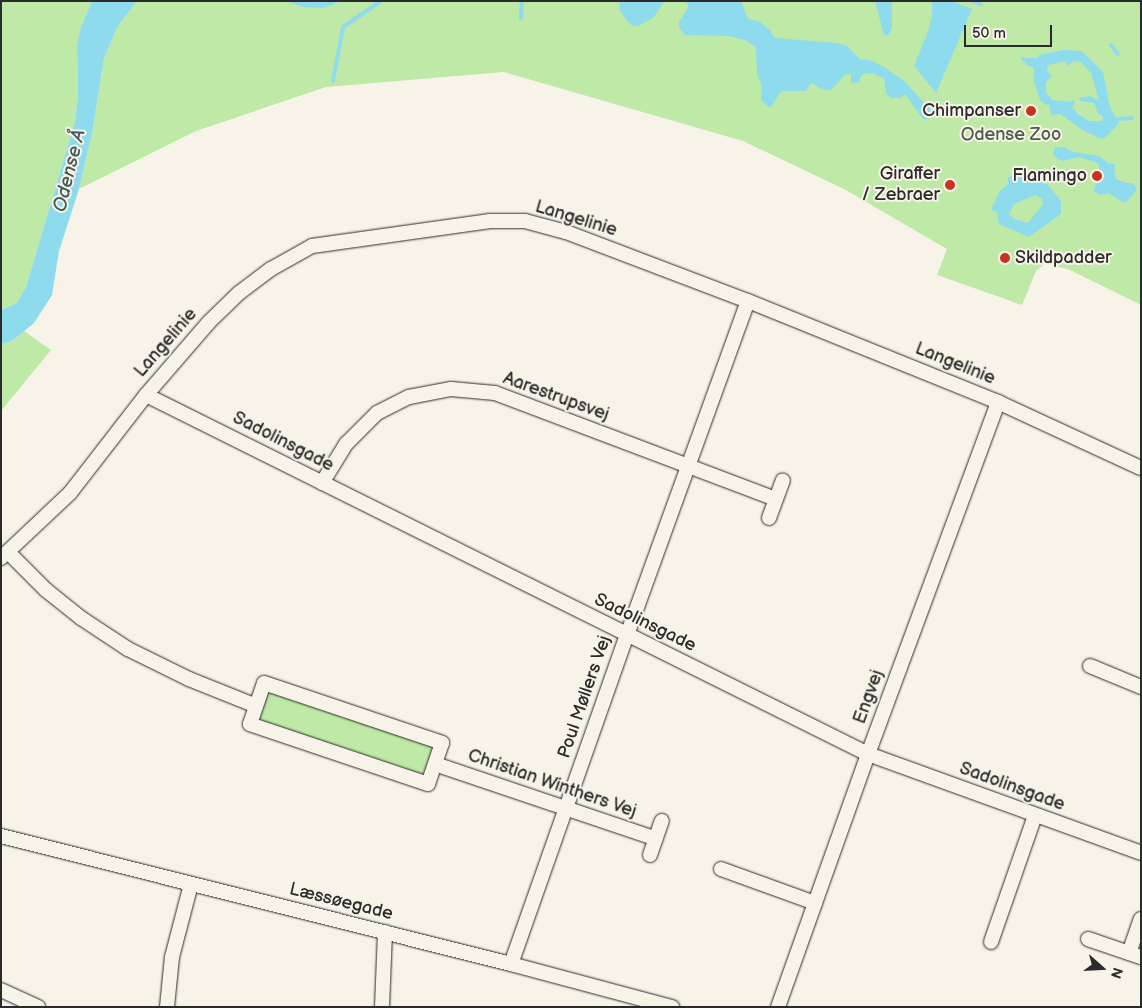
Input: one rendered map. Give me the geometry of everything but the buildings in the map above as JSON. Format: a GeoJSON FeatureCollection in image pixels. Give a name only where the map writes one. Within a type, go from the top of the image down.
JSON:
{"type":"FeatureCollection","features":[{"type":"Feature","properties":{"kind":"street","name":"Langelinie"},"geometry":{"type":"LineString","coordinates":[[4,555],[70,493],[146,395],[208,322],[239,293],[271,269],[312,246],[490,222],[525,221],[566,232],[748,301],[998,402],[1141,468]]}},
{"type":"Feature","properties":{"kind":"street","name":"Poul Møllers Vej"},"geometry":{"type":"LineString","coordinates":[[511,964],[627,635],[748,301]]}},
{"type":"Feature","properties":{"kind":"street","name":"Aarestrupsvej"},"geometry":{"type":"LineString","coordinates":[[322,483],[346,444],[377,412],[409,397],[451,389],[495,393],[776,499]]}},
{"type":"Feature","properties":{"kind":"street","name":"Sadolinsgade"},"geometry":{"type":"LineString","coordinates":[[146,395],[868,754],[1141,853]]}},
{"type":"Feature","properties":{"kind":"street","name":"Engvej"},"geometry":{"type":"LineString","coordinates":[[778,1007],[868,754],[998,402]]}},
{"type":"Feature","properties":{"kind":"street"},"geometry":{"type":"LineString","coordinates":[[769,518],[783,480]]}},
{"type":"Feature","properties":{"kind":"street"},"geometry":{"type":"LineString","coordinates":[[4,555],[82,618],[128,649],[189,679],[256,706]]}},
{"type":"Feature","properties":{"kind":"street"},"geometry":{"type":"LineString","coordinates":[[1090,666],[1141,686]]}},
{"type":"Feature","properties":{"kind":"street"},"geometry":{"type":"LineString","coordinates":[[264,683],[442,743],[428,784],[250,724],[256,706],[264,683]]}},
{"type":"Feature","properties":{"kind":"street","name":"Christian Winthers Vej"},"geometry":{"type":"LineString","coordinates":[[435,764],[656,839]]}},
{"type":"Feature","properties":{"kind":"street"},"geometry":{"type":"LineString","coordinates":[[991,942],[1035,816]]}},
{"type":"Feature","properties":{"kind":"street"},"geometry":{"type":"LineString","coordinates":[[650,855],[662,821]]}},
{"type":"Feature","properties":{"kind":"street","name":"Læssøegade"},"geometry":{"type":"LineString","coordinates":[[1,836],[511,964],[672,1007]]}},
{"type":"Feature","properties":{"kind":"street"},"geometry":{"type":"LineString","coordinates":[[721,869],[815,903]]}},
{"type":"Feature","properties":{"kind":"street"},"geometry":{"type":"LineString","coordinates":[[168,1007],[172,957],[191,884]]}},
{"type":"Feature","properties":{"kind":"street"},"geometry":{"type":"LineString","coordinates":[[1088,939],[1135,955],[1141,919]]}},
{"type":"Feature","properties":{"kind":"street"},"geometry":{"type":"LineString","coordinates":[[382,1007],[385,932]]}},
{"type":"Feature","properties":{"kind":"street"},"geometry":{"type":"LineString","coordinates":[[1,990],[38,1007]]}},
{"type":"Feature","properties":{"kind":"green space"},"geometry":{"type":"Polygon","coordinates":[[[1,1],[92,1],[81,27],[77,44],[78,94],[75,122],[26,287],[17,303],[1,310],[1,1]]]}},
{"type":"Feature","properties":{"kind":"green space","name":"Odense Zoo"},"geometry":{"type":"Polygon","coordinates":[[[137,1],[286,1],[336,4],[342,1],[1141,1],[1141,305],[1070,270],[1045,263],[1036,271],[1022,305],[937,275],[947,249],[844,189],[743,141],[504,72],[326,87],[196,131],[79,189],[92,134],[104,58],[118,26],[137,1]]]}},
{"type":"Feature","properties":{"kind":"green space"},"geometry":{"type":"Polygon","coordinates":[[[24,331],[51,350],[1,411],[1,344],[12,341],[24,331]]]}},
{"type":"Feature","properties":{"kind":"green space"},"geometry":{"type":"Polygon","coordinates":[[[274,693],[430,745],[433,749],[427,769],[419,775],[261,721],[259,717],[266,698],[268,694],[274,693]]]}},
{"type":"Feature","properties":{"kind":"water","name":"Odense Å"},"geometry":{"type":"Polygon","coordinates":[[[92,1],[137,1],[118,26],[104,58],[92,134],[79,189],[59,251],[52,295],[34,323],[12,341],[1,344],[1,310],[17,303],[26,287],[75,122],[78,94],[77,44],[81,27],[92,1]]]}},
{"type":"Feature","properties":{"kind":"water"},"geometry":{"type":"Polygon","coordinates":[[[286,1],[342,1],[323,8],[303,7],[286,1]]]}},
{"type":"Feature","properties":{"kind":"water"},"geometry":{"type":"Polygon","coordinates":[[[620,1],[665,1],[653,18],[638,26],[631,25],[619,10],[620,1]]]}},
{"type":"Feature","properties":{"kind":"water"},"geometry":{"type":"Polygon","coordinates":[[[685,1],[741,1],[748,19],[760,22],[770,30],[774,38],[837,43],[847,46],[860,59],[870,60],[884,67],[904,81],[931,110],[928,119],[923,119],[905,94],[900,98],[891,98],[886,93],[884,78],[872,73],[862,74],[859,82],[851,83],[851,74],[846,74],[831,90],[822,89],[811,83],[806,91],[781,91],[772,106],[768,107],[761,100],[762,86],[757,74],[756,47],[745,40],[728,36],[685,35],[679,28],[679,22],[689,6],[685,1]]]}},
{"type":"Feature","properties":{"kind":"water"},"geometry":{"type":"Polygon","coordinates":[[[875,1],[892,1],[892,27],[889,35],[884,35],[875,1]]]}},
{"type":"Feature","properties":{"kind":"water"},"geometry":{"type":"Polygon","coordinates":[[[932,1],[951,1],[972,9],[936,93],[914,66],[929,29],[932,1]]]}},
{"type":"Feature","properties":{"kind":"water"},"geometry":{"type":"Polygon","coordinates":[[[1064,50],[1082,51],[1103,72],[1110,107],[1119,123],[1105,138],[1102,139],[1084,131],[1060,114],[1051,115],[1049,104],[1046,105],[1040,100],[1034,81],[1034,68],[1025,64],[1026,58],[1037,58],[1039,55],[1064,50]],[[1066,61],[1048,65],[1047,71],[1052,76],[1046,82],[1046,92],[1052,100],[1070,102],[1073,100],[1075,103],[1072,107],[1079,115],[1090,121],[1102,121],[1103,117],[1098,113],[1094,103],[1080,101],[1079,98],[1090,96],[1099,101],[1091,73],[1081,62],[1074,61],[1067,66],[1066,61]]]}},
{"type":"Feature","properties":{"kind":"water"},"geometry":{"type":"Polygon","coordinates":[[[1055,147],[1064,147],[1073,152],[1099,156],[1108,163],[1115,164],[1116,179],[1126,183],[1133,183],[1137,190],[1125,203],[1108,193],[1101,195],[1093,191],[1100,176],[1098,163],[1079,157],[1063,161],[1057,159],[1053,154],[1055,147]]]}},
{"type":"Feature","properties":{"kind":"water"},"geometry":{"type":"Polygon","coordinates":[[[1008,177],[1037,179],[1048,185],[1061,201],[1061,214],[1029,237],[999,224],[997,212],[991,210],[999,192],[1008,184],[1008,177]],[[1035,195],[1014,204],[1009,214],[1014,219],[1028,223],[1043,204],[1042,199],[1035,195]]]}},
{"type":"Feature","properties":{"kind":"waterway"},"geometry":{"type":"LineString","coordinates":[[333,81],[343,27],[381,1]]}},
{"type":"Feature","properties":{"kind":"waterway"},"geometry":{"type":"LineString","coordinates":[[521,18],[522,1]]}},
{"type":"Feature","properties":{"kind":"waterway"},"geometry":{"type":"LineString","coordinates":[[972,1],[980,4]]}},
{"type":"Feature","properties":{"kind":"waterway"},"geometry":{"type":"LineString","coordinates":[[1111,45],[1118,54]]}},
{"type":"Feature","properties":{"kind":"waterway"},"geometry":{"type":"LineString","coordinates":[[1118,119],[1132,118]]}},
{"type":"Feature","properties":{"kind":"place","name":"Chimpanser"},"geometry":{"type":"Point","coordinates":[1031,111]}},
{"type":"Feature","properties":{"kind":"place","name":"Flamingo"},"geometry":{"type":"Point","coordinates":[1097,176]}},
{"type":"Feature","properties":{"kind":"place","name":"Giraffer / Zebraer"},"geometry":{"type":"Point","coordinates":[950,185]}},
{"type":"Feature","properties":{"kind":"place","name":"Skildpadder"},"geometry":{"type":"Point","coordinates":[1005,258]}}]}
